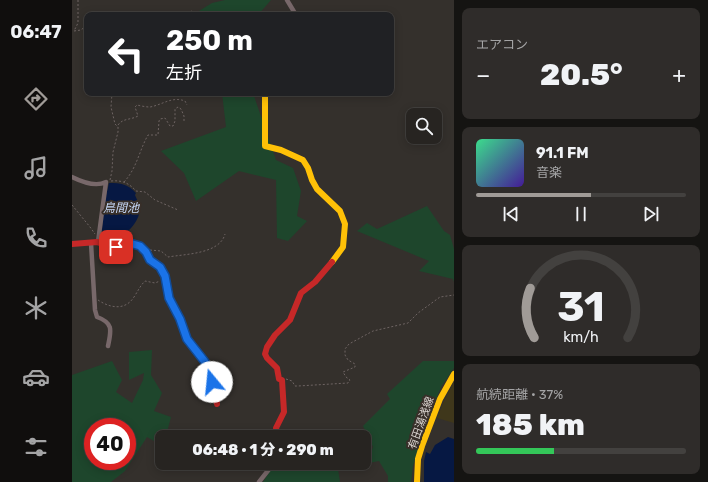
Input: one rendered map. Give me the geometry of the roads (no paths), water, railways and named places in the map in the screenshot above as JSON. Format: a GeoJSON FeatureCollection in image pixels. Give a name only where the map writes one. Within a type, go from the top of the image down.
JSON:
{"type":"FeatureCollection","features":[{"type":"Feature","properties":{"kind":"street"},"geometry":{"type":"LineString","coordinates":[[288,0],[294,12]]}},
{"type":"Feature","properties":{"kind":"street"},"geometry":{"type":"LineString","coordinates":[[265,96],[265,146],[281,150],[303,160],[317,188],[321,194],[340,211],[345,224],[343,247],[339,254],[315,282],[300,293],[290,320],[275,335],[266,347],[265,354],[277,368],[279,379],[282,380],[284,412],[276,430]]}},
{"type":"Feature","properties":{"kind":"street"},"geometry":{"type":"LineString","coordinates":[[72,177],[94,184],[103,184],[108,181],[96,242],[94,273],[96,314],[97,317],[106,320],[111,331],[108,346]]}},
{"type":"Feature","properties":{"kind":"street"},"geometry":{"type":"LineString","coordinates":[[72,244],[96,242],[114,247],[136,244],[144,249],[150,260],[160,267],[165,276],[169,298],[180,319],[187,339],[206,364],[215,390],[217,404]]}},
{"type":"Feature","properties":{"kind":"street","name":"有田湯浅線"},"geometry":{"type":"LineString","coordinates":[[417,482],[420,451],[440,399],[454,374]]}},
{"type":"Feature","properties":{"kind":"street"},"geometry":{"type":"LineString","coordinates":[[259,482],[268,470]]}},
{"type":"Feature","properties":{"kind":"water","name":"鳥間池"},"geometry":{"type":"Polygon","coordinates":[[[109,183],[124,185],[133,190],[136,193],[135,195],[140,210],[135,223],[131,228],[119,238],[108,243],[102,240],[102,230],[104,204],[109,183]]]}},
{"type":"Feature","properties":{"kind":"water"},"geometry":{"type":"Polygon","coordinates":[[[448,437],[454,439],[454,482],[424,482],[424,461],[426,452],[430,454],[435,445],[448,437]]]}}]}
